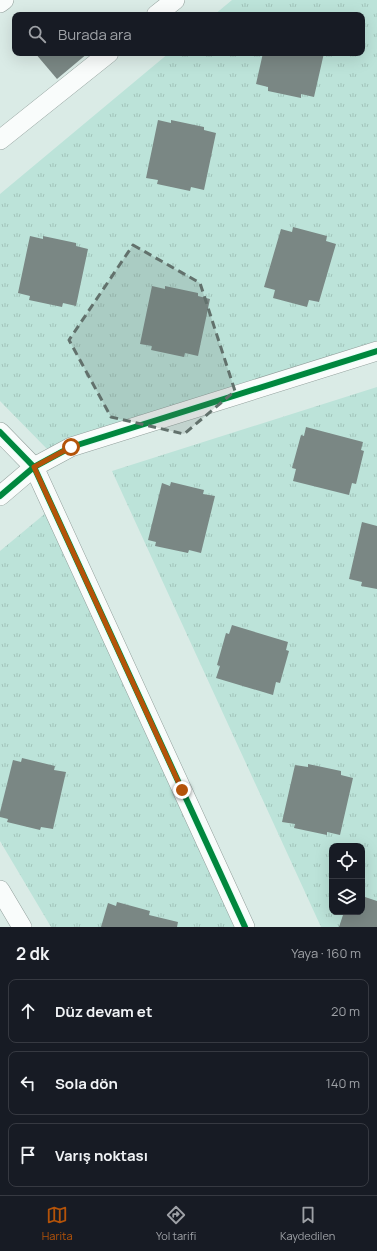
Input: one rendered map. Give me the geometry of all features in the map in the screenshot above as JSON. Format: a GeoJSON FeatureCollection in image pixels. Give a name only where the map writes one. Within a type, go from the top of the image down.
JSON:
{"type":"FeatureCollection","features":[{"type":"Feature","properties":{"kind":"street"},"geometry":{"type":"LineString","coordinates":[[0,3],[4,0]]}},
{"type":"Feature","properties":{"kind":"street"},"geometry":{"type":"LineString","coordinates":[[160,12],[174,0]]}},
{"type":"Feature","properties":{"kind":"street"},"geometry":{"type":"LineString","coordinates":[[0,140],[105,56]]}},
{"type":"Feature","properties":{"kind":"street"},"geometry":{"type":"LineString","coordinates":[[0,496],[34,467],[71,447],[377,351]]}},
{"type":"Feature","properties":{"kind":"street"},"geometry":{"type":"LineString","coordinates":[[0,432],[34,467],[245,927]]}},
{"type":"Feature","properties":{"kind":"street"},"geometry":{"type":"LineString","coordinates":[[0,890],[22,927]]}},
{"type":"Feature","properties":{"kind":"highlighted area"},"geometry":{"type":"Polygon","coordinates":[[[133,245],[200,283],[235,391],[184,434],[111,417],[69,340],[133,245]]]}},
{"type":"Feature","properties":{"kind":"green space"},"geometry":{"type":"Polygon","coordinates":[[[232,0],[377,0],[377,356],[50,452],[0,401],[0,194],[165,56],[365,56],[365,12],[218,12],[232,0]]]}},
{"type":"Feature","properties":{"kind":"green space"},"geometry":{"type":"Polygon","coordinates":[[[377,387],[377,927],[321,927],[112,471],[377,387]]]}},
{"type":"Feature","properties":{"kind":"green space"},"geometry":{"type":"Polygon","coordinates":[[[47,512],[253,927],[51,927],[0,841],[0,551],[47,512]]]}},
{"type":"Feature","properties":{"kind":"building"},"geometry":{"type":"Polygon","coordinates":[[[38,56],[84,56],[57,79],[38,56]]]}},
{"type":"Feature","properties":{"kind":"building"},"geometry":{"type":"Polygon","coordinates":[[[262,56],[323,56],[314,97],[301,94],[301,98],[268,91],[268,87],[256,84],[262,56]]]}},
{"type":"Feature","properties":{"kind":"building"},"geometry":{"type":"Polygon","coordinates":[[[158,120],[171,123],[171,120],[204,127],[204,130],[216,133],[204,190],[191,187],[190,191],[157,184],[158,180],[146,178],[158,120]]]}},
{"type":"Feature","properties":{"kind":"building"},"geometry":{"type":"Polygon","coordinates":[[[293,227],[327,236],[326,241],[336,244],[319,302],[309,300],[307,307],[273,298],[275,290],[264,287],[281,229],[292,232],[293,227]]]}},
{"type":"Feature","properties":{"kind":"building"},"geometry":{"type":"Polygon","coordinates":[[[30,236],[43,239],[43,236],[76,243],[76,246],[88,249],[76,306],[63,303],[62,307],[29,300],[30,296],[18,293],[30,236]]]}},
{"type":"Feature","properties":{"kind":"building"},"geometry":{"type":"Polygon","coordinates":[[[152,286],[165,289],[165,286],[198,293],[198,296],[210,299],[198,356],[185,353],[184,357],[151,350],[152,346],[140,344],[152,286]]]}},
{"type":"Feature","properties":{"kind":"building"},"geometry":{"type":"Polygon","coordinates":[[[306,427],[363,442],[361,450],[364,451],[356,484],[352,483],[349,495],[293,481],[296,469],[292,468],[301,435],[304,436],[306,427]]]}},
{"type":"Feature","properties":{"kind":"building"},"geometry":{"type":"Polygon","coordinates":[[[171,482],[204,490],[203,494],[215,496],[201,553],[189,550],[188,553],[155,546],[156,542],[148,540],[162,483],[170,486],[171,482]]]}},
{"type":"Feature","properties":{"kind":"building"},"geometry":{"type":"Polygon","coordinates":[[[362,522],[377,526],[377,589],[361,586],[362,582],[349,579],[362,522]]]}},
{"type":"Feature","properties":{"kind":"building"},"geometry":{"type":"Polygon","coordinates":[[[232,625],[288,642],[286,650],[289,651],[280,683],[276,682],[273,695],[216,678],[220,666],[217,665],[226,633],[229,634],[232,625]]]}},
{"type":"Feature","properties":{"kind":"building"},"geometry":{"type":"Polygon","coordinates":[[[22,758],[55,766],[54,770],[66,772],[53,829],[41,827],[40,830],[7,822],[8,819],[0,817],[13,760],[21,762],[22,758]]]}},
{"type":"Feature","properties":{"kind":"building"},"geometry":{"type":"Polygon","coordinates":[[[308,764],[341,771],[341,775],[353,778],[340,835],[327,832],[327,835],[294,828],[295,824],[282,822],[295,765],[308,767],[308,764]]]}},
{"type":"Feature","properties":{"kind":"building"},"geometry":{"type":"Polygon","coordinates":[[[365,897],[377,901],[377,927],[339,927],[343,915],[365,915],[365,897]]]}},
{"type":"Feature","properties":{"kind":"building"},"geometry":{"type":"Polygon","coordinates":[[[117,902],[150,911],[149,915],[178,922],[177,927],[101,927],[108,903],[116,906],[117,902]]]}},
{"type":"Feature","properties":{"kind":"cycle path"},"geometry":{"type":"LineString","coordinates":[[0,496],[34,467],[71,447],[377,351]]}},
{"type":"Feature","properties":{"kind":"cycle path"},"geometry":{"type":"LineString","coordinates":[[0,432],[34,467],[245,927]]}},
{"type":"Feature","properties":{"kind":"route"},"geometry":{"type":"LineString","coordinates":[[71,447],[34,467],[182,790]]}}]}
